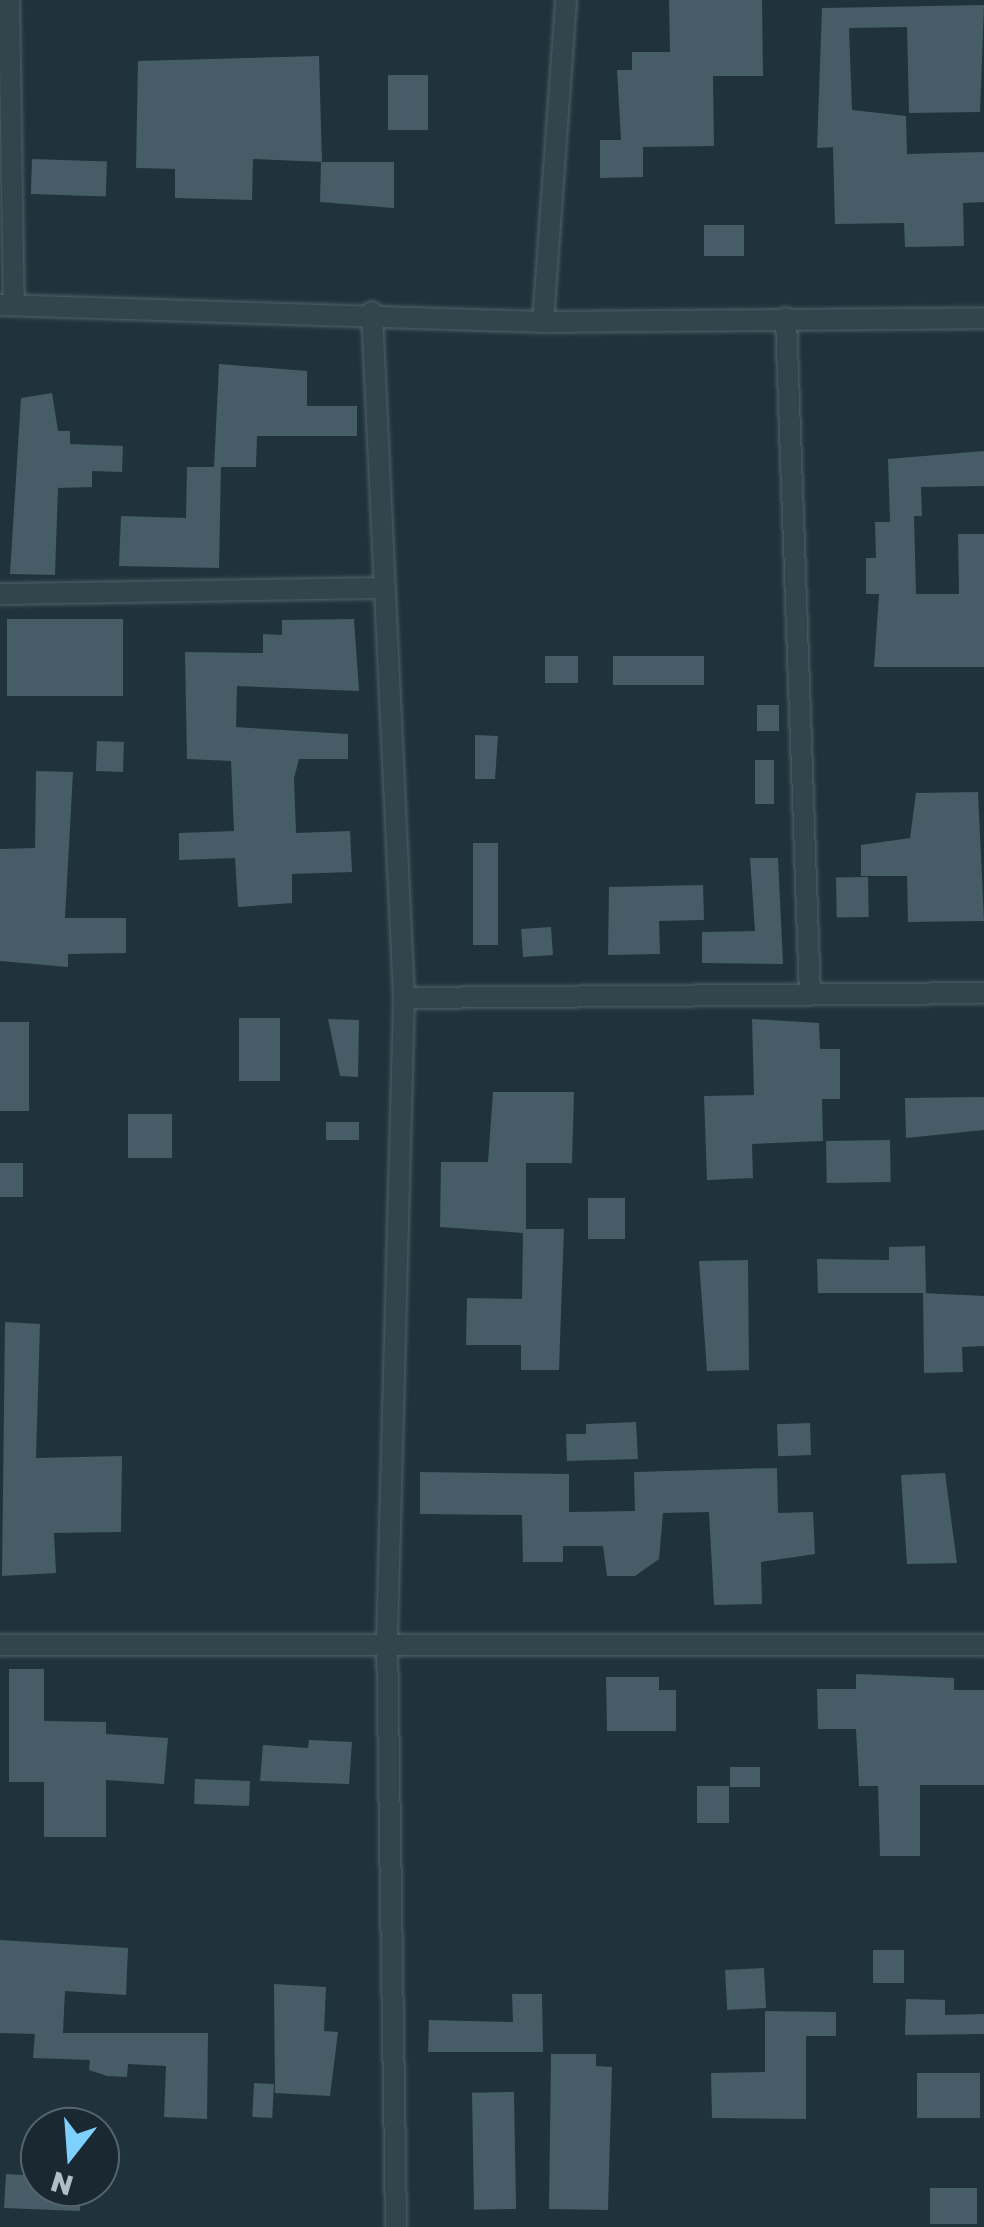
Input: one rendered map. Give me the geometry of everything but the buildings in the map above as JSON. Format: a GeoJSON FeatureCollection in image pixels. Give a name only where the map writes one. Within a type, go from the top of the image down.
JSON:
{"type":"FeatureCollection","features":[{"type":"Feature","properties":{"kind":"street"},"geometry":{"type":"LineString","coordinates":[[9,0],[7,305],[372,312],[544,322],[984,318]]}},
{"type":"Feature","properties":{"kind":"street"},"geometry":{"type":"LineString","coordinates":[[544,322],[566,0]]}},
{"type":"Feature","properties":{"kind":"street"},"geometry":{"type":"LineString","coordinates":[[372,312],[404,998],[386,1638],[396,2227]]}},
{"type":"Feature","properties":{"kind":"street"},"geometry":{"type":"LineString","coordinates":[[786,318],[810,994]]}},
{"type":"Feature","properties":{"kind":"street"},"geometry":{"type":"LineString","coordinates":[[0,594],[385,588]]}},
{"type":"Feature","properties":{"kind":"street"},"geometry":{"type":"LineString","coordinates":[[404,998],[984,993]]}},
{"type":"Feature","properties":{"kind":"street"},"geometry":{"type":"LineString","coordinates":[[0,1645],[386,1638],[984,1645]]}}]}
